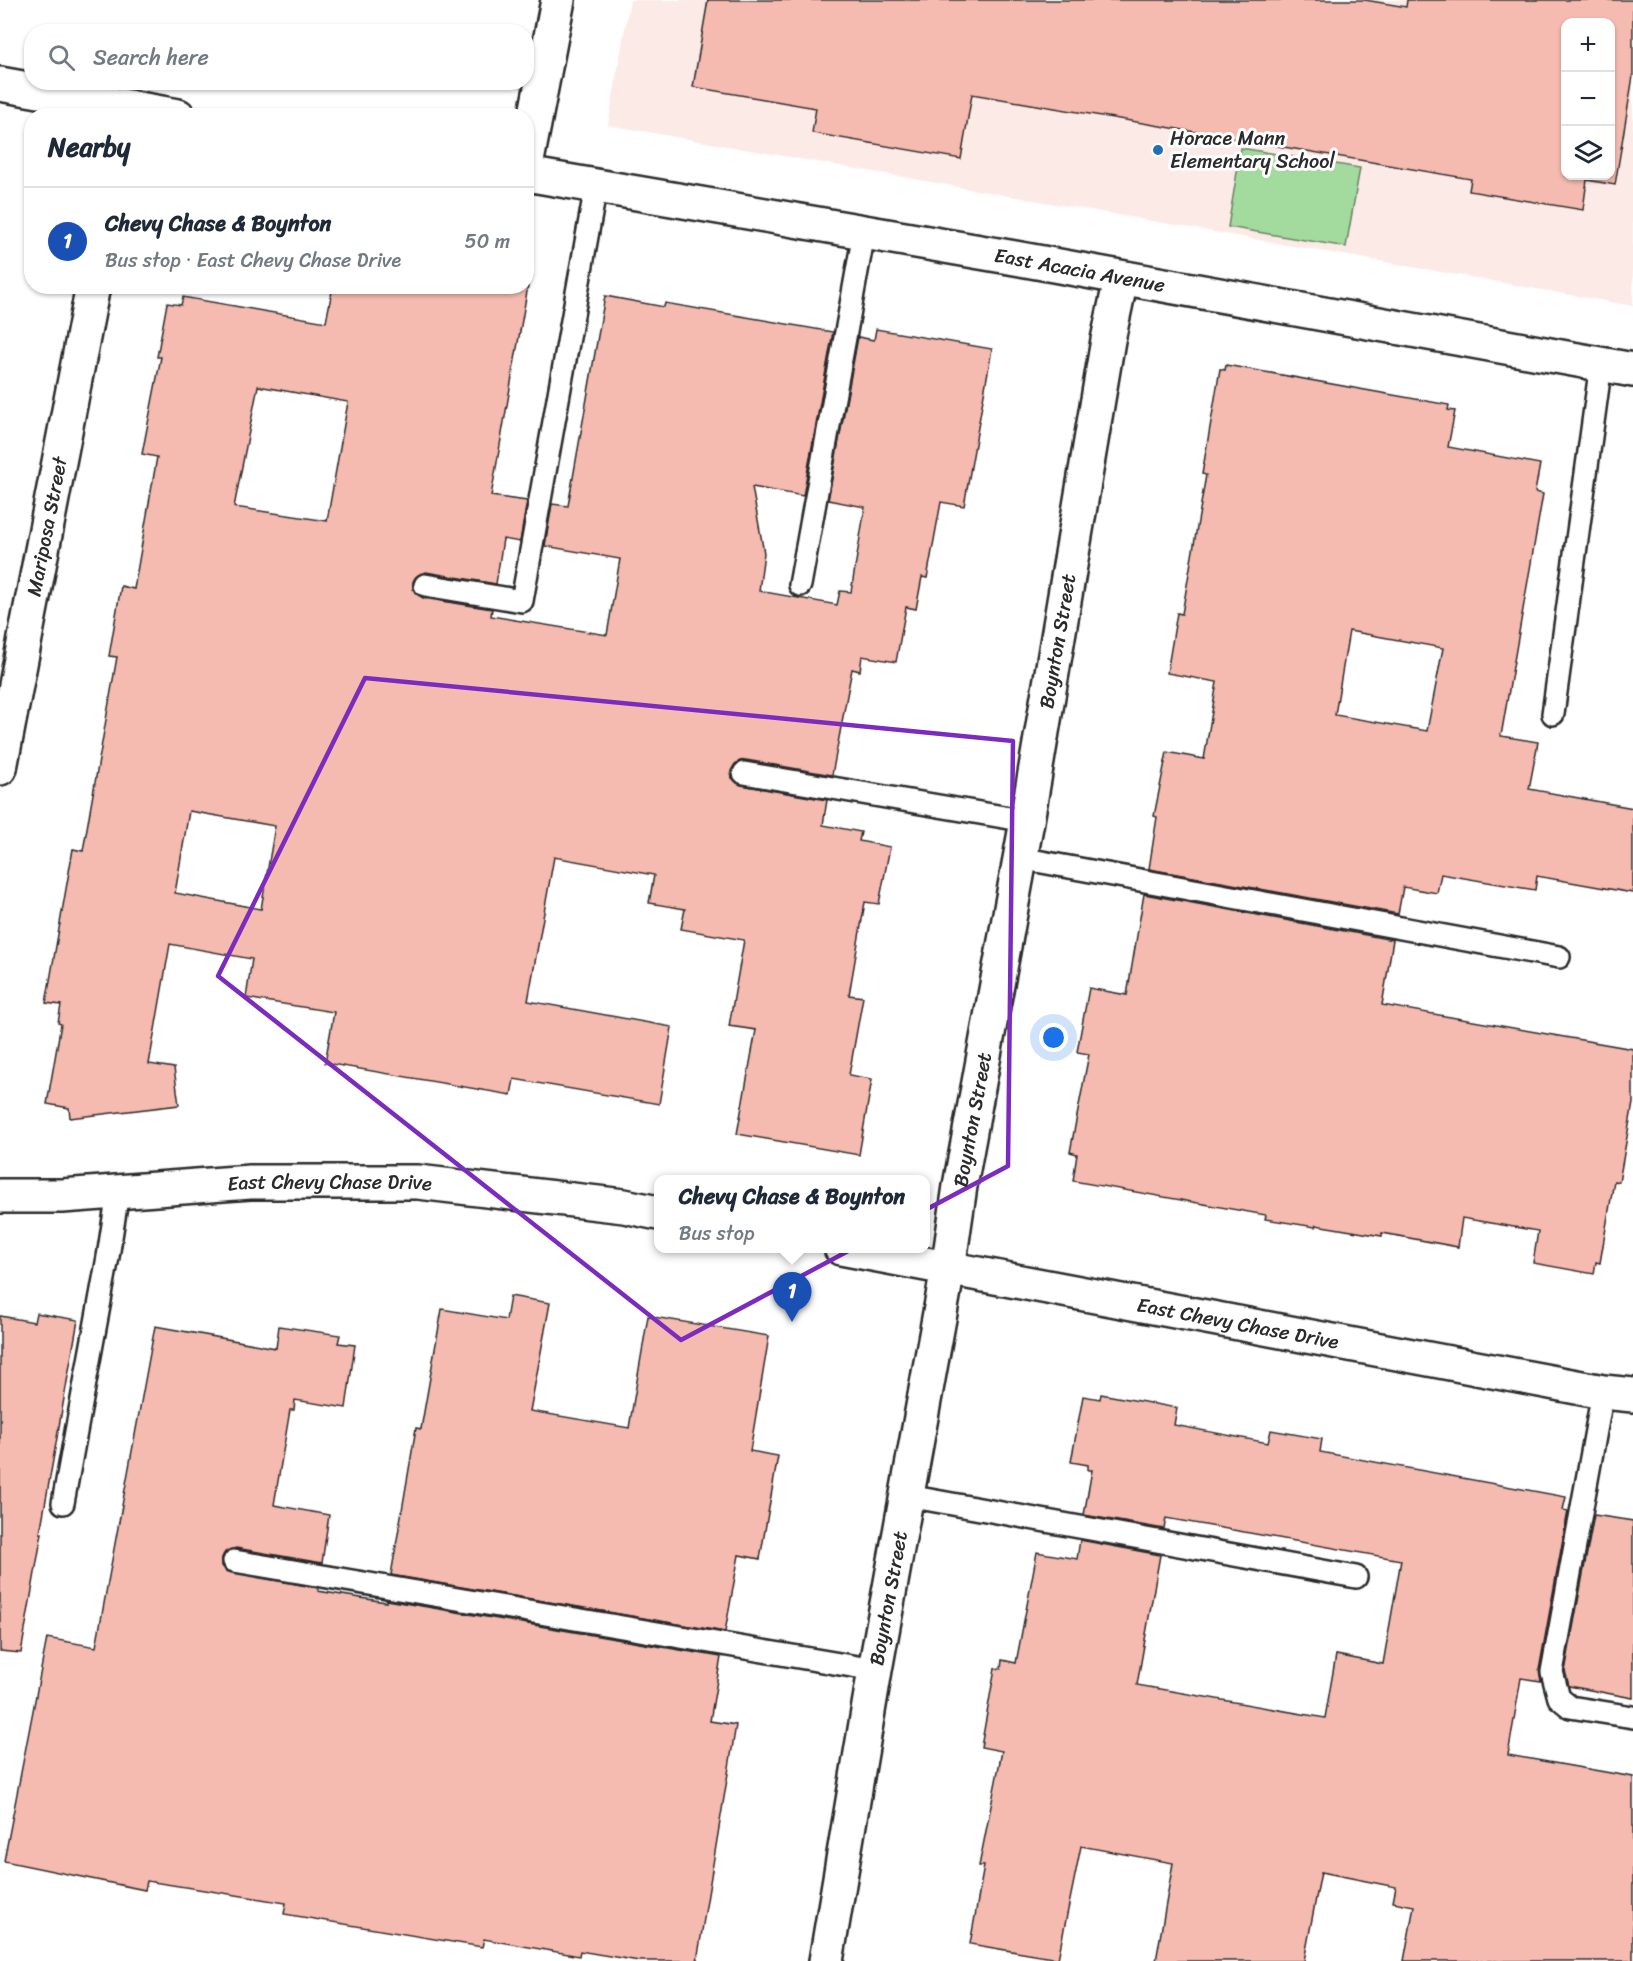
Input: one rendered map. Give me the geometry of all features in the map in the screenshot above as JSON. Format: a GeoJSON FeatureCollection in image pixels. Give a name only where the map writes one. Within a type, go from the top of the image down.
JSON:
{"type":"FeatureCollection","features":[{"type":"Feature","properties":{"kind":"street"},"geometry":{"type":"LineString","coordinates":[[534,124],[558,0]]}},
{"type":"Feature","properties":{"kind":"street"},"geometry":{"type":"LineString","coordinates":[[0,84],[24,89]]}},
{"type":"Feature","properties":{"kind":"street"},"geometry":{"type":"LineString","coordinates":[[28,90],[113,108]]}},
{"type":"Feature","properties":{"kind":"street","name":"East Acacia Avenue"},"geometry":{"type":"LineString","coordinates":[[534,175],[1015,258],[1633,370]]}},
{"type":"Feature","properties":{"kind":"street","name":"Boynton Street"},"geometry":{"type":"LineString","coordinates":[[826,1961],[875,1670],[948,1269],[960,1186],[1027,821],[1108,340],[1121,279]]}},
{"type":"Feature","properties":{"kind":"street","name":"Mariposa Street"},"geometry":{"type":"LineString","coordinates":[[0,768],[91,294]]}},
{"type":"Feature","properties":{"kind":"street","name":"East Chevy Chase Drive"},"geometry":{"type":"LineString","coordinates":[[0,1196],[62,1196],[250,1182],[418,1182],[624,1206],[654,1212]]}},
{"type":"Feature","properties":{"kind":"street","name":"East Chevy Chase Drive"},"geometry":{"type":"LineString","coordinates":[[866,1253],[1618,1393]]}},
{"type":"Feature","properties":{"kind":"lane"},"geometry":{"type":"LineString","coordinates":[[425,585],[522,601],[596,186]]}},
{"type":"Feature","properties":{"kind":"lane"},"geometry":{"type":"LineString","coordinates":[[800,585],[864,233]]}},
{"type":"Feature","properties":{"kind":"lane"},"geometry":{"type":"LineString","coordinates":[[1553,714],[1601,364]]}},
{"type":"Feature","properties":{"kind":"lane"},"geometry":{"type":"LineString","coordinates":[[744,773],[1027,821]]}},
{"type":"Feature","properties":{"kind":"lane"},"geometry":{"type":"LineString","coordinates":[[1020,858],[1559,957]]}},
{"type":"Feature","properties":{"kind":"lane"},"geometry":{"type":"LineString","coordinates":[[63,1503],[106,1272],[118,1192]]}},
{"type":"Feature","properties":{"kind":"lane"},"geometry":{"type":"LineString","coordinates":[[1618,1393],[1552,1672],[1559,1698],[1570,1707],[1633,1717]]}},
{"type":"Feature","properties":{"kind":"lane"},"geometry":{"type":"LineString","coordinates":[[908,1496],[1356,1577]]}},
{"type":"Feature","properties":{"kind":"lane"},"geometry":{"type":"LineString","coordinates":[[234,1561],[875,1670]]}},
{"type":"Feature","properties":{"kind":"highlighted area"},"geometry":{"type":"Polygon","coordinates":[[[365,678],[1013,741],[1008,1166],[681,1340],[218,976],[365,678]]]}},
{"type":"Feature","properties":{"kind":"shaded area","name":"Horace Mann Elementary School"},"geometry":{"type":"Polygon","coordinates":[[[630,0],[1633,0],[1633,306],[608,125],[630,0]]]}},
{"type":"Feature","properties":{"kind":"green space"},"geometry":{"type":"Polygon","coordinates":[[[1241,148],[1360,168],[1346,247],[1228,227],[1241,148]]]}},
{"type":"Feature","properties":{"kind":"building"},"geometry":{"type":"Polygon","coordinates":[[[708,0],[1365,0],[1406,7],[1407,0],[1633,0],[1633,76],[1615,185],[1587,180],[1583,210],[1469,191],[1471,179],[972,94],[961,159],[812,133],[816,108],[693,87],[708,0]]]}},
{"type":"Feature","properties":{"kind":"building"},"geometry":{"type":"Polygon","coordinates":[[[331,294],[527,294],[491,496],[527,501],[520,542],[503,539],[496,584],[426,572],[416,577],[413,589],[423,598],[492,609],[491,616],[607,635],[620,559],[545,546],[552,504],[568,506],[605,296],[664,307],[665,303],[833,332],[803,496],[752,487],[764,553],[759,591],[837,605],[840,591],[851,592],[865,507],[828,500],[858,337],[874,340],[876,329],[992,349],[964,506],[941,502],[927,578],[922,577],[916,609],[906,607],[896,662],[862,656],[860,671],[852,669],[832,775],[746,760],[735,764],[731,771],[732,778],[741,785],[827,800],[823,825],[861,832],[859,841],[890,847],[879,904],[865,902],[849,995],[863,997],[849,1075],[872,1079],[859,1155],[737,1134],[756,1030],[729,1026],[744,940],[681,929],[685,909],[649,903],[654,875],[554,857],[528,1001],[672,1027],[659,1104],[514,1079],[511,1095],[325,1063],[334,1012],[246,998],[252,959],[170,944],[149,1064],[174,1068],[179,1105],[70,1118],[69,1108],[47,1104],[61,1024],[58,1023],[61,1005],[46,1003],[73,849],[83,851],[117,657],[109,656],[121,586],[134,589],[157,457],[142,454],[161,357],[157,357],[167,303],[181,305],[183,297],[326,322],[331,294]],[[258,386],[234,507],[327,521],[348,402],[258,386]],[[189,811],[175,893],[261,909],[275,826],[189,811]]]}},
{"type":"Feature","properties":{"kind":"building"},"geometry":{"type":"Polygon","coordinates":[[[1226,365],[1449,405],[1448,410],[1455,411],[1448,447],[1540,464],[1535,492],[1543,494],[1501,736],[1538,742],[1529,789],[1633,808],[1633,893],[1537,876],[1535,890],[1441,874],[1437,893],[1403,887],[1398,914],[1149,869],[1157,817],[1154,816],[1167,752],[1204,759],[1217,682],[1167,673],[1177,613],[1182,614],[1206,475],[1202,474],[1220,369],[1225,370],[1226,365]],[[1349,631],[1335,715],[1427,731],[1443,648],[1349,631]]]}},
{"type":"Feature","properties":{"kind":"building"},"geometry":{"type":"Polygon","coordinates":[[[1144,894],[1393,940],[1382,1005],[1633,1049],[1633,1103],[1619,1182],[1614,1181],[1600,1263],[1596,1262],[1594,1274],[1533,1263],[1538,1231],[1462,1218],[1458,1247],[1382,1233],[1382,1236],[1265,1219],[1266,1215],[1073,1181],[1077,1154],[1070,1152],[1089,1054],[1077,1052],[1089,988],[1127,995],[1144,894]]]}},
{"type":"Feature","properties":{"kind":"building"},"geometry":{"type":"Polygon","coordinates":[[[510,1296],[550,1303],[530,1411],[629,1428],[648,1316],[769,1336],[750,1451],[778,1456],[760,1559],[739,1555],[725,1632],[391,1575],[416,1428],[421,1429],[442,1309],[506,1320],[510,1296]]]}},
{"type":"Feature","properties":{"kind":"building"},"geometry":{"type":"Polygon","coordinates":[[[36,1313],[78,1320],[21,1653],[0,1651],[0,1316],[34,1322],[36,1313]]]}},
{"type":"Feature","properties":{"kind":"building"},"geometry":{"type":"Polygon","coordinates":[[[155,1326],[276,1348],[279,1326],[340,1335],[338,1343],[355,1345],[346,1408],[295,1400],[294,1410],[290,1410],[274,1505],[329,1515],[322,1563],[236,1548],[225,1552],[222,1558],[222,1566],[226,1571],[318,1588],[318,1591],[386,1602],[386,1600],[721,1657],[710,1721],[736,1725],[697,1961],[639,1961],[580,1951],[579,1956],[484,1939],[482,1947],[284,1914],[286,1903],[147,1881],[145,1890],[4,1861],[47,1638],[96,1647],[155,1326]]]}},
{"type":"Feature","properties":{"kind":"building"},"geometry":{"type":"Polygon","coordinates":[[[1101,1394],[1177,1408],[1174,1425],[1268,1443],[1271,1430],[1322,1439],[1320,1452],[1566,1497],[1563,1510],[1568,1511],[1539,1670],[1541,1681],[1521,1678],[1508,1755],[1633,1777],[1633,1961],[1404,1961],[1414,1906],[1393,1902],[1396,1887],[1321,1872],[1304,1961],[1156,1961],[1173,1863],[1081,1846],[1058,1959],[970,1944],[984,1866],[979,1866],[1002,1751],[981,1747],[995,1668],[1001,1669],[1002,1660],[1016,1663],[1037,1552],[1077,1559],[1080,1540],[1160,1555],[1137,1685],[1325,1718],[1336,1655],[1383,1664],[1401,1560],[1166,1518],[1164,1529],[1084,1515],[1092,1470],[1088,1470],[1088,1465],[1071,1462],[1083,1396],[1100,1399],[1101,1394]]]}},
{"type":"Feature","properties":{"kind":"building"},"geometry":{"type":"Polygon","coordinates":[[[1594,1515],[1633,1521],[1633,1698],[1569,1686],[1565,1671],[1594,1515]]]}},
{"type":"Feature","properties":{"kind":"place","name":"Horace Mann Elementary School"},"geometry":{"type":"Point","coordinates":[1158,150]}},
{"type":"Feature","properties":{"kind":"place","name":"Chevy Chase & Boynton"},"geometry":{"type":"Point","coordinates":[792,1322]}}]}
